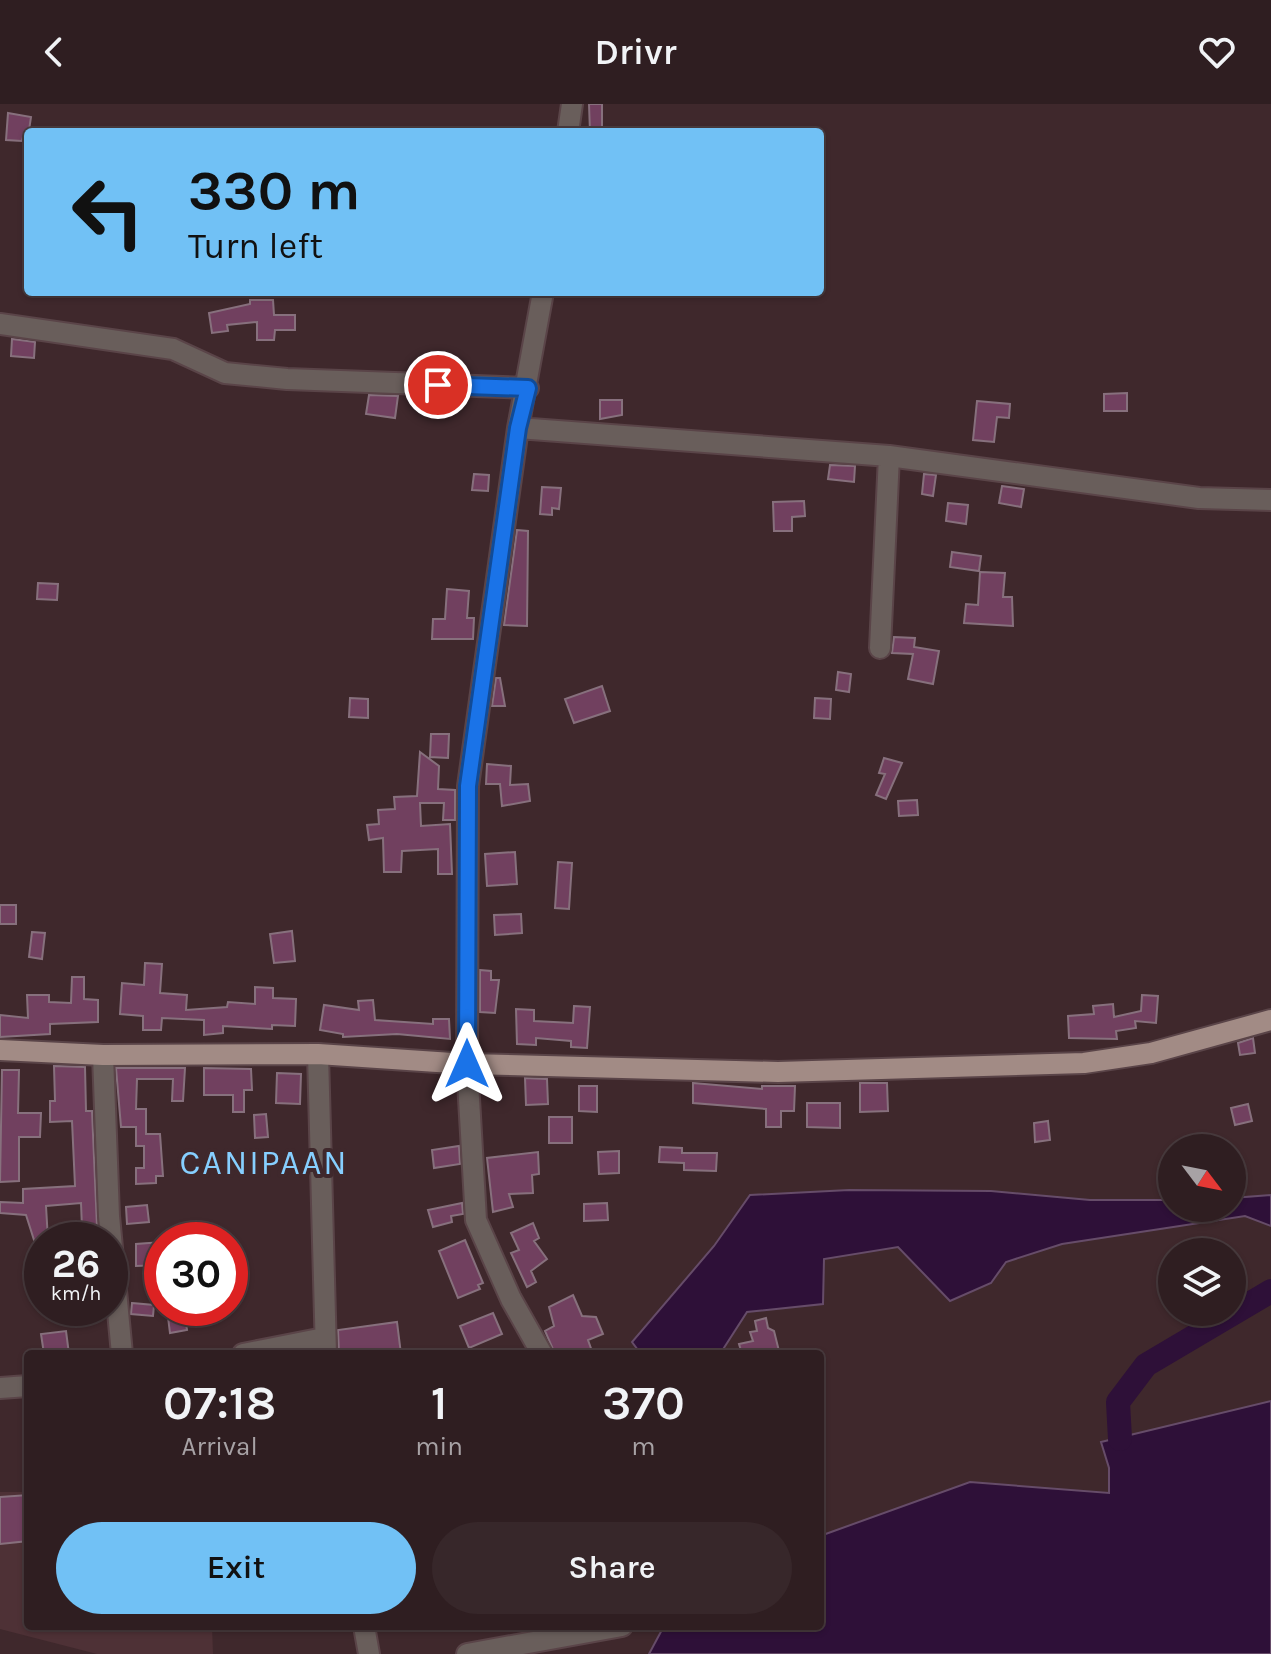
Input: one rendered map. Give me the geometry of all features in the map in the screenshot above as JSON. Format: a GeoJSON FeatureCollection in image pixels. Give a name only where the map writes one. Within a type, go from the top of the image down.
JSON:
{"type":"FeatureCollection","features":[{"type":"Feature","properties":{"kind":"main road"},"geometry":{"type":"LineString","coordinates":[[0,1050],[103,1055],[318,1054],[467,1064],[778,1072],[1084,1063],[1151,1053],[1271,1020]]}},
{"type":"Feature","properties":{"kind":"street"},"geometry":{"type":"LineString","coordinates":[[569,128],[572,104]]}},
{"type":"Feature","properties":{"kind":"street"},"geometry":{"type":"LineString","coordinates":[[540,1350],[511,1299],[476,1220],[467,1064],[468,786],[518,428],[528,388],[542,296]]}},
{"type":"Feature","properties":{"kind":"street"},"geometry":{"type":"LineString","coordinates":[[0,324],[173,349],[225,373],[287,379],[528,388]]}},
{"type":"Feature","properties":{"kind":"street"},"geometry":{"type":"LineString","coordinates":[[518,428],[889,456],[1199,498],[1271,500]]}},
{"type":"Feature","properties":{"kind":"street"},"geometry":{"type":"LineString","coordinates":[[880,648],[889,456]]}},
{"type":"Feature","properties":{"kind":"street"},"geometry":{"type":"LineString","coordinates":[[284,1350],[325,1346],[318,1054]]}},
{"type":"Feature","properties":{"kind":"street"},"geometry":{"type":"LineString","coordinates":[[103,1055],[109,1216],[122,1350]]}},
{"type":"Feature","properties":{"kind":"street"},"geometry":{"type":"LineString","coordinates":[[0,1388],[24,1386]]}},
{"type":"Feature","properties":{"kind":"street"},"geometry":{"type":"LineString","coordinates":[[365,1630],[369,1654]]}},
{"type":"Feature","properties":{"kind":"street"},"geometry":{"type":"LineString","coordinates":[[467,1654],[600,1630]]}},
{"type":"Feature","properties":{"kind":"shaded area"},"geometry":{"type":"Polygon","coordinates":[[[849,1190],[991,1191],[1090,1200],[1158,1200],[1158,1222],[1206,1222],[1062,1244],[1006,1262],[991,1283],[950,1301],[898,1247],[824,1259],[823,1304],[747,1312],[723,1350],[638,1350],[632,1342],[714,1246],[750,1195],[849,1190]]]}},
{"type":"Feature","properties":{"kind":"shaded area"},"geometry":{"type":"Polygon","coordinates":[[[1271,1195],[1271,1226],[1246,1216],[1246,1197],[1271,1195]]]}},
{"type":"Feature","properties":{"kind":"shaded area"},"geometry":{"type":"Polygon","coordinates":[[[1271,1401],[1271,1654],[649,1654],[662,1630],[824,1630],[824,1535],[970,1482],[1109,1493],[1109,1468],[1101,1442],[1271,1401]]]}},
{"type":"Feature","properties":{"kind":"shaded area"},"geometry":{"type":"Polygon","coordinates":[[[0,1492],[24,1492],[24,1630],[212,1630],[213,1654],[97,1654],[0,1629],[0,1492]]]}},
{"type":"Feature","properties":{"kind":"building"},"geometry":{"type":"Polygon","coordinates":[[[589,104],[602,104],[602,128],[590,128],[589,104]]]}},
{"type":"Feature","properties":{"kind":"building"},"geometry":{"type":"Polygon","coordinates":[[[8,113],[31,117],[29,128],[24,128],[22,141],[6,140],[8,113]]]}},
{"type":"Feature","properties":{"kind":"building"},"geometry":{"type":"Polygon","coordinates":[[[250,300],[273,300],[274,315],[295,315],[295,330],[275,330],[274,340],[257,340],[257,322],[227,325],[228,331],[212,333],[209,313],[250,304],[250,300]]]}},
{"type":"Feature","properties":{"kind":"building"},"geometry":{"type":"Polygon","coordinates":[[[12,339],[35,342],[34,358],[11,356],[12,339]]]}},
{"type":"Feature","properties":{"kind":"building"},"geometry":{"type":"Polygon","coordinates":[[[1127,393],[1127,411],[1104,411],[1104,394],[1127,393]]]}},
{"type":"Feature","properties":{"kind":"building"},"geometry":{"type":"Polygon","coordinates":[[[369,395],[398,396],[395,418],[366,414],[369,395]]]}},
{"type":"Feature","properties":{"kind":"building"},"geometry":{"type":"Polygon","coordinates":[[[600,400],[622,400],[622,415],[600,419],[600,400]]]}},
{"type":"Feature","properties":{"kind":"building"},"geometry":{"type":"Polygon","coordinates":[[[977,401],[1010,404],[1009,418],[997,417],[994,442],[973,440],[977,401]]]}},
{"type":"Feature","properties":{"kind":"building"},"geometry":{"type":"Polygon","coordinates":[[[830,465],[855,466],[854,482],[828,479],[830,465]]]}},
{"type":"Feature","properties":{"kind":"building"},"geometry":{"type":"Polygon","coordinates":[[[474,474],[489,475],[488,491],[472,490],[474,474]]]}},
{"type":"Feature","properties":{"kind":"building"},"geometry":{"type":"Polygon","coordinates":[[[924,474],[936,475],[933,496],[922,494],[924,474]]]}},
{"type":"Feature","properties":{"kind":"building"},"geometry":{"type":"Polygon","coordinates":[[[1002,486],[1024,489],[1021,507],[999,503],[1002,486]]]}},
{"type":"Feature","properties":{"kind":"building"},"geometry":{"type":"Polygon","coordinates":[[[542,487],[561,488],[559,509],[552,508],[552,515],[540,514],[542,487]]]}},
{"type":"Feature","properties":{"kind":"building"},"geometry":{"type":"Polygon","coordinates":[[[804,501],[805,516],[792,517],[792,531],[774,531],[773,502],[804,501]]]}},
{"type":"Feature","properties":{"kind":"building"},"geometry":{"type":"Polygon","coordinates":[[[948,503],[968,505],[966,524],[946,521],[948,503]]]}},
{"type":"Feature","properties":{"kind":"building"},"geometry":{"type":"Polygon","coordinates":[[[517,530],[528,531],[527,626],[504,625],[517,530]]]}},
{"type":"Feature","properties":{"kind":"building"},"geometry":{"type":"Polygon","coordinates":[[[952,552],[981,556],[979,571],[950,567],[952,552]]]}},
{"type":"Feature","properties":{"kind":"building"},"geometry":{"type":"Polygon","coordinates":[[[980,572],[1005,573],[1003,597],[1012,597],[1013,626],[964,623],[966,604],[978,605],[980,572]]]}},
{"type":"Feature","properties":{"kind":"building"},"geometry":{"type":"Polygon","coordinates":[[[38,583],[58,584],[57,600],[37,599],[38,583]]]}},
{"type":"Feature","properties":{"kind":"building"},"geometry":{"type":"Polygon","coordinates":[[[447,589],[469,591],[467,618],[474,618],[473,639],[432,639],[433,619],[445,619],[447,589]]]}},
{"type":"Feature","properties":{"kind":"building"},"geometry":{"type":"Polygon","coordinates":[[[894,637],[915,638],[914,647],[939,651],[933,684],[908,679],[913,654],[892,653],[894,637]]]}},
{"type":"Feature","properties":{"kind":"building"},"geometry":{"type":"Polygon","coordinates":[[[838,672],[851,674],[849,692],[836,690],[838,672]]]}},
{"type":"Feature","properties":{"kind":"building"},"geometry":{"type":"Polygon","coordinates":[[[496,678],[500,678],[505,706],[492,706],[496,678]]]}},
{"type":"Feature","properties":{"kind":"building"},"geometry":{"type":"Polygon","coordinates":[[[602,686],[610,711],[574,723],[565,699],[602,686]]]}},
{"type":"Feature","properties":{"kind":"building"},"geometry":{"type":"Polygon","coordinates":[[[350,698],[368,699],[368,718],[349,717],[350,698]]]}},
{"type":"Feature","properties":{"kind":"building"},"geometry":{"type":"Polygon","coordinates":[[[815,698],[831,699],[830,719],[814,718],[815,698]]]}},
{"type":"Feature","properties":{"kind":"building"},"geometry":{"type":"Polygon","coordinates":[[[431,734],[449,734],[448,758],[430,757],[431,734]]]}},
{"type":"Feature","properties":{"kind":"building"},"geometry":{"type":"Polygon","coordinates":[[[420,752],[439,766],[438,789],[455,790],[455,820],[443,820],[444,803],[420,803],[421,826],[450,824],[452,874],[438,874],[438,849],[402,851],[401,872],[384,872],[383,838],[369,840],[367,825],[379,824],[378,810],[395,809],[394,797],[417,796],[420,752]]]}},
{"type":"Feature","properties":{"kind":"building"},"geometry":{"type":"Polygon","coordinates":[[[884,758],[902,763],[886,799],[876,795],[885,774],[879,773],[884,758]]]}},
{"type":"Feature","properties":{"kind":"building"},"geometry":{"type":"Polygon","coordinates":[[[487,764],[511,766],[510,785],[528,784],[530,801],[502,806],[500,784],[486,784],[487,764]]]}},
{"type":"Feature","properties":{"kind":"building"},"geometry":{"type":"Polygon","coordinates":[[[917,800],[918,815],[899,816],[898,801],[917,800]]]}},
{"type":"Feature","properties":{"kind":"building"},"geometry":{"type":"Polygon","coordinates":[[[515,852],[517,884],[487,886],[485,854],[515,852]]]}},
{"type":"Feature","properties":{"kind":"building"},"geometry":{"type":"Polygon","coordinates":[[[558,862],[572,863],[569,909],[555,908],[558,862]]]}},
{"type":"Feature","properties":{"kind":"building"},"geometry":{"type":"Polygon","coordinates":[[[0,905],[16,905],[16,924],[0,924],[0,905]]]}},
{"type":"Feature","properties":{"kind":"building"},"geometry":{"type":"Polygon","coordinates":[[[521,914],[522,933],[495,935],[494,915],[521,914]]]}},
{"type":"Feature","properties":{"kind":"building"},"geometry":{"type":"Polygon","coordinates":[[[292,931],[295,961],[274,963],[270,934],[292,931]]]}},
{"type":"Feature","properties":{"kind":"building"},"geometry":{"type":"Polygon","coordinates":[[[32,932],[45,933],[42,959],[29,957],[32,932]]]}},
{"type":"Feature","properties":{"kind":"building"},"geometry":{"type":"Polygon","coordinates":[[[145,963],[162,964],[160,993],[187,995],[186,1010],[227,1007],[228,1002],[255,1004],[255,987],[273,988],[273,998],[296,999],[295,1026],[272,1025],[272,1029],[223,1026],[223,1033],[204,1035],[204,1020],[162,1018],[161,1030],[143,1030],[143,1016],[120,1014],[122,983],[144,985],[145,963]]]}},
{"type":"Feature","properties":{"kind":"building"},"geometry":{"type":"Polygon","coordinates":[[[480,970],[491,971],[491,980],[499,980],[495,1013],[480,1012],[480,970]]]}},
{"type":"Feature","properties":{"kind":"building"},"geometry":{"type":"Polygon","coordinates":[[[72,977],[84,977],[84,999],[98,1000],[98,1022],[50,1024],[50,1034],[0,1037],[0,1015],[28,1018],[27,995],[49,995],[49,1002],[71,1003],[72,977]]]}},
{"type":"Feature","properties":{"kind":"building"},"geometry":{"type":"Polygon","coordinates":[[[1142,995],[1158,996],[1156,1023],[1135,1021],[1136,1028],[1116,1031],[1117,1039],[1069,1038],[1068,1016],[1094,1014],[1093,1006],[1113,1004],[1114,1017],[1141,1011],[1142,995]]]}},
{"type":"Feature","properties":{"kind":"building"},"geometry":{"type":"Polygon","coordinates":[[[373,1000],[375,1020],[433,1024],[433,1019],[449,1019],[450,1039],[397,1034],[343,1037],[343,1034],[320,1030],[324,1005],[359,1010],[358,1001],[373,1000]]]}},
{"type":"Feature","properties":{"kind":"building"},"geometry":{"type":"Polygon","coordinates":[[[574,1006],[590,1007],[587,1048],[571,1047],[571,1041],[536,1038],[536,1045],[517,1044],[516,1009],[534,1010],[534,1021],[573,1023],[574,1006]]]}},
{"type":"Feature","properties":{"kind":"building"},"geometry":{"type":"Polygon","coordinates":[[[1253,1038],[1255,1053],[1240,1055],[1238,1043],[1253,1038]]]}},
{"type":"Feature","properties":{"kind":"building"},"geometry":{"type":"Polygon","coordinates":[[[54,1066],[85,1067],[86,1111],[92,1111],[97,1222],[82,1222],[81,1203],[46,1206],[47,1222],[28,1222],[26,1215],[0,1213],[0,1202],[23,1203],[23,1189],[75,1186],[72,1121],[50,1122],[50,1101],[55,1101],[54,1066]]]}},
{"type":"Feature","properties":{"kind":"building"},"geometry":{"type":"Polygon","coordinates":[[[116,1068],[185,1068],[183,1101],[172,1101],[173,1079],[137,1079],[136,1109],[146,1109],[146,1134],[160,1134],[163,1176],[156,1176],[156,1183],[136,1184],[136,1168],[144,1168],[144,1146],[136,1146],[136,1127],[121,1127],[116,1068]]]}},
{"type":"Feature","properties":{"kind":"building"},"geometry":{"type":"Polygon","coordinates":[[[204,1068],[251,1069],[252,1090],[244,1090],[244,1112],[233,1112],[233,1095],[204,1095],[204,1068]]]}},
{"type":"Feature","properties":{"kind":"building"},"geometry":{"type":"Polygon","coordinates":[[[2,1070],[19,1070],[18,1113],[41,1113],[40,1137],[19,1137],[19,1181],[0,1182],[2,1070]]]}},
{"type":"Feature","properties":{"kind":"building"},"geometry":{"type":"Polygon","coordinates":[[[277,1073],[301,1074],[300,1104],[276,1103],[277,1073]]]}},
{"type":"Feature","properties":{"kind":"building"},"geometry":{"type":"Polygon","coordinates":[[[525,1078],[547,1079],[548,1104],[526,1105],[525,1078]]]}},
{"type":"Feature","properties":{"kind":"building"},"geometry":{"type":"Polygon","coordinates":[[[693,1083],[762,1089],[762,1086],[795,1086],[794,1111],[781,1111],[781,1127],[766,1127],[766,1109],[693,1103],[693,1083]]]}},
{"type":"Feature","properties":{"kind":"building"},"geometry":{"type":"Polygon","coordinates":[[[860,1083],[887,1083],[888,1111],[860,1112],[860,1083]]]}},
{"type":"Feature","properties":{"kind":"building"},"geometry":{"type":"Polygon","coordinates":[[[579,1086],[597,1086],[597,1112],[579,1111],[579,1086]]]}},
{"type":"Feature","properties":{"kind":"building"},"geometry":{"type":"Polygon","coordinates":[[[807,1103],[840,1103],[840,1128],[807,1127],[807,1103]]]}},
{"type":"Feature","properties":{"kind":"building"},"geometry":{"type":"Polygon","coordinates":[[[1248,1104],[1252,1121],[1235,1125],[1231,1108],[1248,1104]]]}},
{"type":"Feature","properties":{"kind":"building"},"geometry":{"type":"Polygon","coordinates":[[[266,1114],[268,1137],[255,1138],[254,1115],[266,1114]]]}},
{"type":"Feature","properties":{"kind":"building"},"geometry":{"type":"Polygon","coordinates":[[[549,1117],[572,1117],[572,1143],[549,1143],[549,1117]]]}},
{"type":"Feature","properties":{"kind":"building"},"geometry":{"type":"Polygon","coordinates":[[[1048,1121],[1050,1140],[1035,1142],[1034,1123],[1048,1121]]]}},
{"type":"Feature","properties":{"kind":"building"},"geometry":{"type":"Polygon","coordinates":[[[459,1146],[460,1164],[434,1168],[432,1150],[459,1146]]]}},
{"type":"Feature","properties":{"kind":"building"},"geometry":{"type":"Polygon","coordinates":[[[660,1147],[682,1148],[682,1153],[717,1153],[716,1171],[684,1170],[684,1163],[659,1162],[660,1147]]]}},
{"type":"Feature","properties":{"kind":"building"},"geometry":{"type":"Polygon","coordinates":[[[619,1151],[619,1173],[599,1174],[598,1152],[619,1151]]]}},
{"type":"Feature","properties":{"kind":"building"},"geometry":{"type":"Polygon","coordinates":[[[538,1152],[539,1174],[532,1175],[533,1193],[509,1194],[513,1207],[493,1212],[487,1158],[538,1152]]]}},
{"type":"Feature","properties":{"kind":"building"},"geometry":{"type":"Polygon","coordinates":[[[462,1203],[463,1214],[451,1216],[452,1222],[433,1227],[428,1210],[462,1203]]]}},
{"type":"Feature","properties":{"kind":"building"},"geometry":{"type":"Polygon","coordinates":[[[607,1203],[608,1220],[584,1221],[584,1204],[607,1203]]]}},
{"type":"Feature","properties":{"kind":"building"},"geometry":{"type":"Polygon","coordinates":[[[147,1205],[149,1222],[128,1224],[126,1207],[147,1205]]]}},
{"type":"Feature","properties":{"kind":"building"},"geometry":{"type":"Polygon","coordinates":[[[533,1223],[539,1238],[534,1241],[547,1259],[531,1271],[536,1282],[527,1287],[511,1253],[519,1250],[511,1233],[533,1223]]]}},
{"type":"Feature","properties":{"kind":"building"},"geometry":{"type":"Polygon","coordinates":[[[465,1240],[483,1283],[478,1285],[480,1289],[458,1298],[439,1251],[465,1240]]]}},
{"type":"Feature","properties":{"kind":"building"},"geometry":{"type":"Polygon","coordinates":[[[144,1243],[144,1266],[136,1266],[136,1244],[144,1243]]]}},
{"type":"Feature","properties":{"kind":"building"},"geometry":{"type":"Polygon","coordinates":[[[573,1295],[582,1316],[596,1317],[603,1334],[588,1340],[592,1350],[553,1350],[545,1331],[554,1326],[549,1307],[573,1295]]]}},
{"type":"Feature","properties":{"kind":"building"},"geometry":{"type":"Polygon","coordinates":[[[132,1303],[144,1304],[144,1315],[131,1314],[132,1303]]]}},
{"type":"Feature","properties":{"kind":"building"},"geometry":{"type":"Polygon","coordinates":[[[493,1313],[502,1334],[469,1348],[460,1326],[493,1313]]]}},
{"type":"Feature","properties":{"kind":"building"},"geometry":{"type":"Polygon","coordinates":[[[766,1318],[768,1328],[774,1331],[779,1350],[741,1350],[739,1344],[753,1341],[750,1332],[757,1331],[755,1321],[766,1318]]]}},
{"type":"Feature","properties":{"kind":"building"},"geometry":{"type":"Polygon","coordinates":[[[397,1322],[400,1350],[339,1350],[338,1330],[397,1322]]]}},
{"type":"Feature","properties":{"kind":"building"},"geometry":{"type":"Polygon","coordinates":[[[169,1326],[186,1326],[187,1330],[170,1333],[169,1326]]]}},
{"type":"Feature","properties":{"kind":"building"},"geometry":{"type":"Polygon","coordinates":[[[66,1331],[68,1350],[43,1350],[41,1334],[66,1331]]]}},
{"type":"Feature","properties":{"kind":"building"},"geometry":{"type":"Polygon","coordinates":[[[24,1495],[24,1541],[0,1544],[0,1497],[24,1495]]]}},
{"type":"Feature","properties":{"kind":"waterway"},"geometry":{"type":"LineString","coordinates":[[1120,1439],[1118,1402],[1146,1365],[1271,1291]]}},
{"type":"Feature","properties":{"kind":"district","name":"CANIPAAN"},"geometry":{"type":"Point","coordinates":[264,1162]}},
{"type":"Feature","properties":{"kind":"route"},"geometry":{"type":"LineString","coordinates":[[438,385],[528,388],[518,428],[468,786],[467,1064]]}}]}
